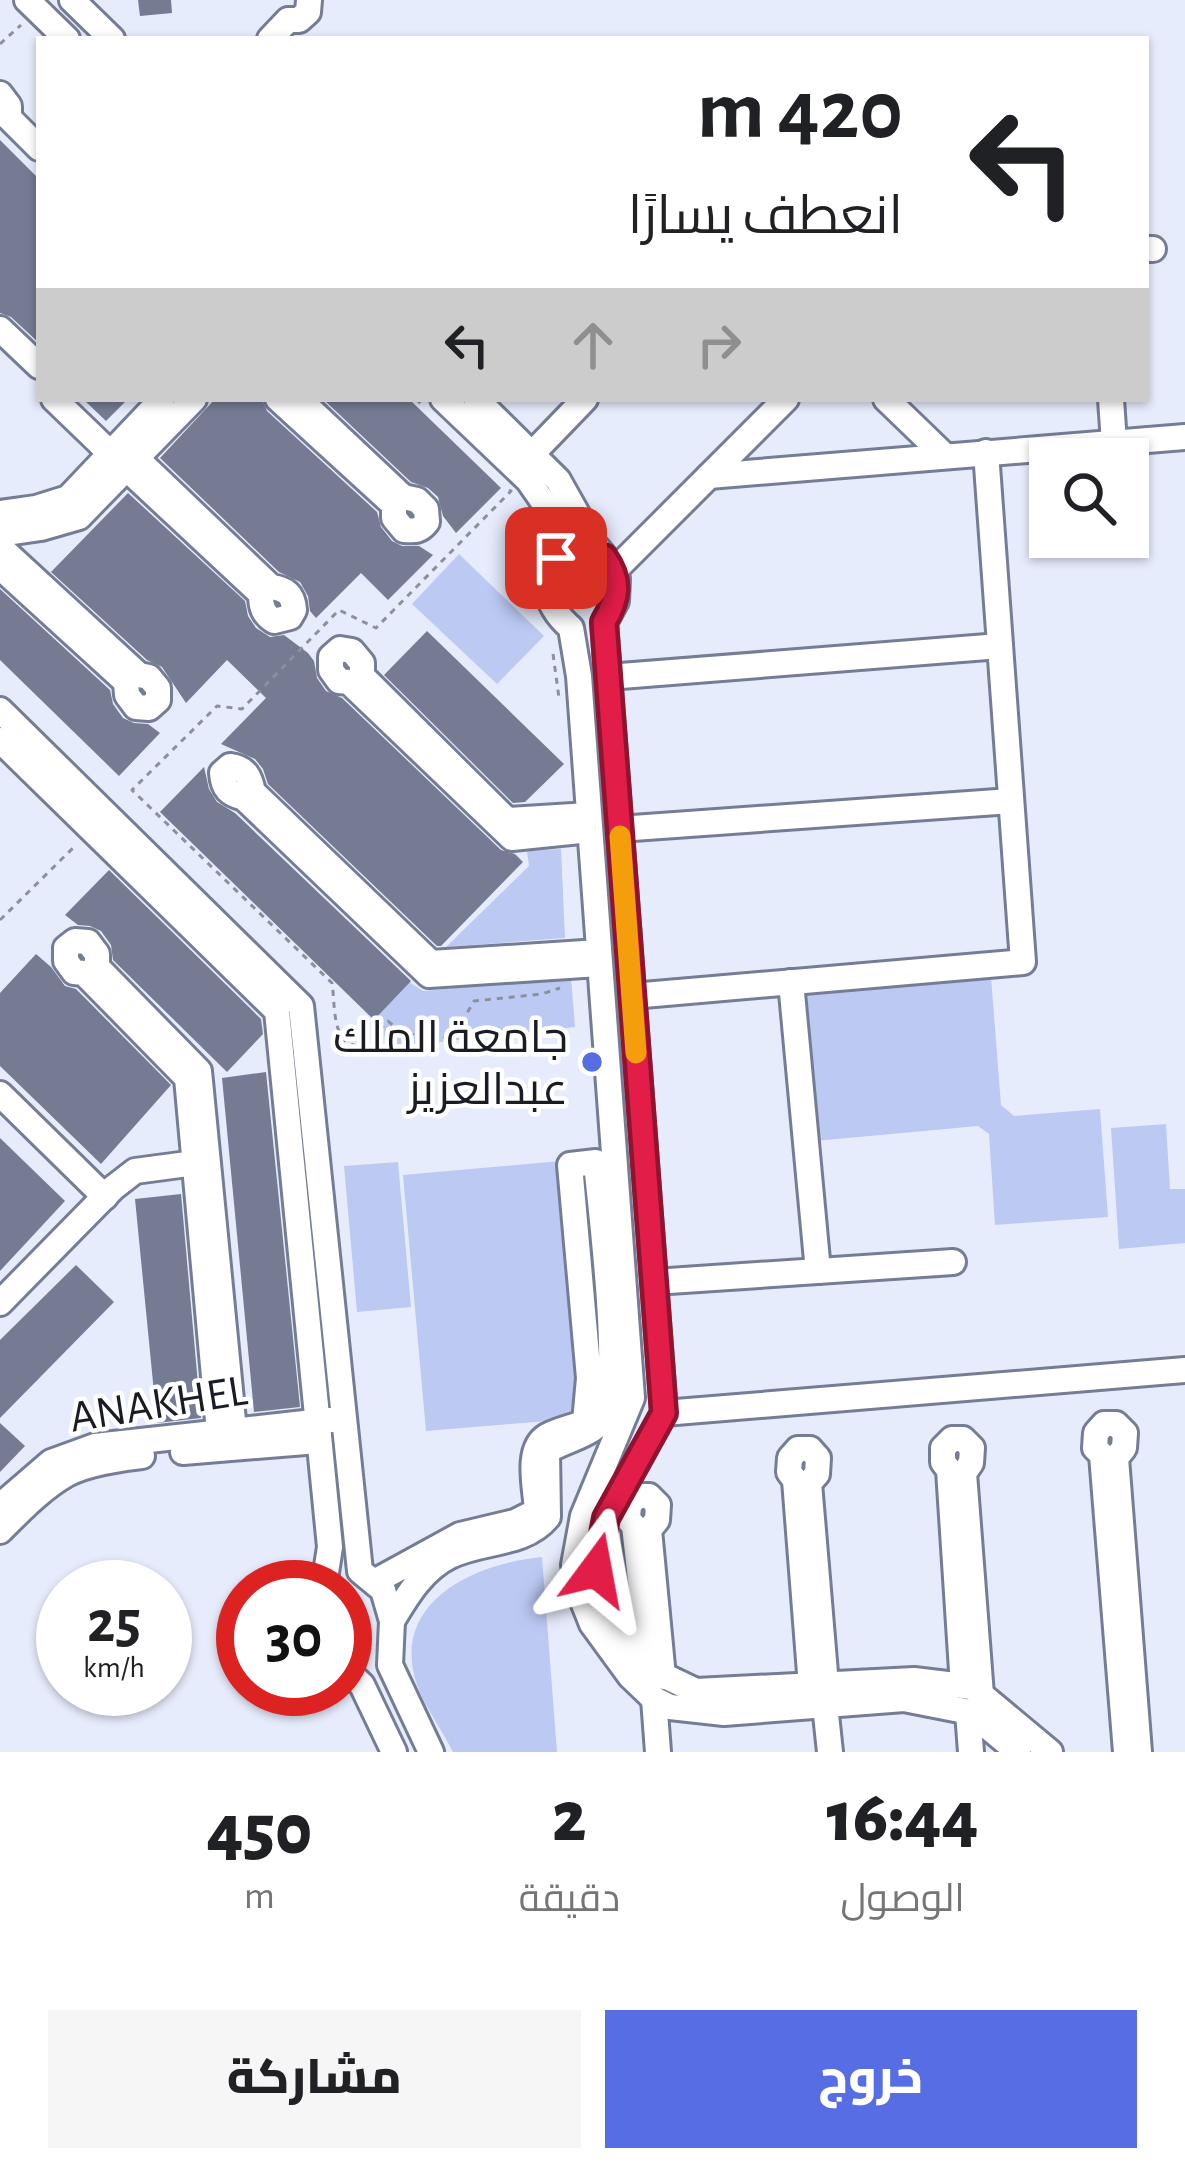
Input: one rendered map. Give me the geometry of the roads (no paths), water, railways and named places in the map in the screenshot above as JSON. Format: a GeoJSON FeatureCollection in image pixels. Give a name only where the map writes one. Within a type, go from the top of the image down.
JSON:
{"type":"FeatureCollection","features":[{"type":"Feature","properties":{"kind":"street"},"geometry":{"type":"LineString","coordinates":[[72,0],[109,36]]}},
{"type":"Feature","properties":{"kind":"street"},"geometry":{"type":"LineString","coordinates":[[255,36],[280,10],[282,0]]}},
{"type":"Feature","properties":{"kind":"street"},"geometry":{"type":"LineString","coordinates":[[273,36],[288,20],[298,20],[308,12],[309,0]]}},
{"type":"Feature","properties":{"kind":"street"},"geometry":{"type":"LineString","coordinates":[[27,10],[64,36]]}},
{"type":"Feature","properties":{"kind":"street"},"geometry":{"type":"LineString","coordinates":[[0,94],[9,106],[9,118],[36,145]]}},
{"type":"Feature","properties":{"kind":"street"},"geometry":{"type":"LineString","coordinates":[[0,129],[36,165]]}},
{"type":"Feature","properties":{"kind":"street"},"geometry":{"type":"LineString","coordinates":[[0,329],[36,363]]}},
{"type":"Feature","properties":{"kind":"street"},"geometry":{"type":"LineString","coordinates":[[0,347],[36,382]]}},
{"type":"Feature","properties":{"kind":"street"},"geometry":{"type":"LineString","coordinates":[[58,402],[123,456],[271,587],[290,594],[294,610],[290,617],[274,621],[266,616],[261,594],[123,456],[76,402]]}},
{"type":"Feature","properties":{"kind":"street"},"geometry":{"type":"LineString","coordinates":[[0,534],[79,517],[160,402]]}},
{"type":"Feature","properties":{"kind":"street"},"geometry":{"type":"LineString","coordinates":[[0,513],[68,498],[190,402]]}},
{"type":"Feature","properties":{"kind":"street"},"geometry":{"type":"LineString","coordinates":[[281,402],[394,505],[394,518],[404,530],[423,528],[428,522],[427,509],[403,497],[301,402]]}},
{"type":"Feature","properties":{"kind":"street"},"geometry":{"type":"LineString","coordinates":[[479,402],[558,481],[617,579],[616,601],[604,622],[664,1413],[606,1518],[596,1570],[607,1604],[659,1688]]}},
{"type":"Feature","properties":{"kind":"street"},"geometry":{"type":"LineString","coordinates":[[526,449],[563,402]]}},
{"type":"Feature","properties":{"kind":"street"},"geometry":{"type":"LineString","coordinates":[[526,449],[581,402]]}},
{"type":"Feature","properties":{"kind":"street"},"geometry":{"type":"LineString","coordinates":[[609,564],[709,476],[783,402]]}},
{"type":"Feature","properties":{"kind":"street"},"geometry":{"type":"LineString","coordinates":[[889,402],[944,455]]}},
{"type":"Feature","properties":{"kind":"street"},"geometry":{"type":"LineString","coordinates":[[1111,402],[1114,438]]}},
{"type":"Feature","properties":{"kind":"street"},"geometry":{"type":"LineString","coordinates":[[437,407],[528,480],[551,513],[561,548],[549,574],[549,598],[579,676],[632,1398],[583,1516],[574,1565],[592,1624],[630,1676],[659,1688],[818,1695],[914,1680],[974,1704],[1050,1752]]}},
{"type":"Feature","properties":{"kind":"street"},"geometry":{"type":"LineString","coordinates":[[1149,440],[1185,437]]}},
{"type":"Feature","properties":{"kind":"street"},"geometry":{"type":"LineString","coordinates":[[709,476],[1029,449]]}},
{"type":"Feature","properties":{"kind":"street"},"geometry":{"type":"LineString","coordinates":[[632,996],[1023,962],[986,452]]}},
{"type":"Feature","properties":{"kind":"street"},"geometry":{"type":"LineString","coordinates":[[0,548],[140,675],[149,677],[158,688],[158,700],[148,708],[136,707],[127,695],[126,682],[0,567]]}},
{"type":"Feature","properties":{"kind":"street"},"geometry":{"type":"LineString","coordinates":[[556,558],[582,550],[609,564]]}},
{"type":"Feature","properties":{"kind":"street"},"geometry":{"type":"LineString","coordinates":[[561,632],[604,622]]}},
{"type":"Feature","properties":{"kind":"street"},"geometry":{"type":"LineString","coordinates":[[608,677],[1000,646]]}},
{"type":"Feature","properties":{"kind":"street"},"geometry":{"type":"LineString","coordinates":[[589,815],[507,820],[362,676],[362,663],[352,651],[340,649],[331,657],[331,670],[339,681],[349,682],[512,838],[589,815],[597,808],[600,849],[605,853],[610,850],[610,830],[619,821],[1011,801]]}},
{"type":"Feature","properties":{"kind":"street"},"geometry":{"type":"LineString","coordinates":[[0,710],[301,1006],[355,1526],[364,1560]]}},
{"type":"Feature","properties":{"kind":"street"},"geometry":{"type":"LineString","coordinates":[[0,740],[277,1011],[330,1546],[327,1560]]}},
{"type":"Feature","properties":{"kind":"street"},"geometry":{"type":"LineString","coordinates":[[230,766],[240,767],[250,777],[253,791],[431,963],[599,958],[429,975],[244,798],[232,795],[223,785],[222,773],[230,766]]}},
{"type":"Feature","properties":{"kind":"street"},"geometry":{"type":"LineString","coordinates":[[597,924],[608,885],[615,886],[627,932]]}},
{"type":"Feature","properties":{"kind":"street"},"geometry":{"type":"LineString","coordinates":[[76,941],[88,942],[97,954],[97,967],[199,1071],[227,1432],[187,1078],[84,974],[74,972],[66,961],[66,948],[76,941]]}},
{"type":"Feature","properties":{"kind":"street"},"geometry":{"type":"LineString","coordinates":[[791,982],[818,1271]]}},
{"type":"Feature","properties":{"kind":"street"},"geometry":{"type":"LineString","coordinates":[[0,1094],[100,1201]]}},
{"type":"Feature","properties":{"kind":"street"},"geometry":{"type":"LineString","coordinates":[[0,1113],[100,1201]]}},
{"type":"Feature","properties":{"kind":"street"},"geometry":{"type":"LineString","coordinates":[[372,1574],[460,1535],[515,1522],[536,1511],[532,1458],[538,1444],[585,1422],[589,1378],[570,1166],[596,1162],[612,1359],[605,1417],[592,1432],[547,1451],[548,1516],[537,1530],[450,1556],[416,1582],[392,1624],[372,1643]]}},
{"type":"Feature","properties":{"kind":"street"},"geometry":{"type":"LineString","coordinates":[[0,1303],[136,1171],[195,1163]]}},
{"type":"Feature","properties":{"kind":"street"},"geometry":{"type":"LineString","coordinates":[[654,1282],[953,1262]]}},
{"type":"Feature","properties":{"kind":"street"},"geometry":{"type":"LineString","coordinates":[[664,1413],[1185,1370]]}},
{"type":"Feature","properties":{"kind":"street","name":"ANAKHEL"},"geometry":{"type":"LineString","coordinates":[[0,1506],[51,1462],[94,1446],[227,1432],[317,1431],[345,1419]]}},
{"type":"Feature","properties":{"kind":"street"},"geometry":{"type":"LineString","coordinates":[[1126,1752],[1102,1455],[1095,1448],[1096,1433],[1104,1424],[1116,1424],[1125,1433],[1124,1448],[1116,1458],[1139,1752]]}},
{"type":"Feature","properties":{"kind":"street"},"geometry":{"type":"LineString","coordinates":[[0,1531],[68,1473],[125,1457],[317,1431]]}},
{"type":"Feature","properties":{"kind":"street"},"geometry":{"type":"LineString","coordinates":[[971,1752],[974,1704],[964,1473],[971,1463],[972,1448],[964,1439],[952,1438],[944,1448],[943,1462],[949,1470],[974,1704],[986,1752]]}},
{"type":"Feature","properties":{"kind":"street"},"geometry":{"type":"LineString","coordinates":[[814,1752],[818,1695],[809,1483],[817,1474],[818,1458],[810,1449],[798,1449],[790,1458],[789,1472],[795,1480],[818,1695],[830,1752]]}},
{"type":"Feature","properties":{"kind":"street"},"geometry":{"type":"LineString","coordinates":[[658,1752],[659,1688],[649,1530],[657,1520],[658,1505],[649,1496],[637,1496],[629,1505],[628,1519],[634,1526],[659,1688],[673,1752]]}},
{"type":"Feature","properties":{"kind":"street"},"geometry":{"type":"LineString","coordinates":[[372,1580],[383,1590],[392,1624],[390,1665],[431,1752]]}},
{"type":"Feature","properties":{"kind":"street"},"geometry":{"type":"LineString","coordinates":[[974,1704],[1018,1752]]}},
{"type":"Feature","properties":{"kind":"street"},"geometry":{"type":"LineString","coordinates":[[372,1706],[394,1752]]}},
{"type":"Feature","properties":{"kind":"place","name":"جامعة الملك عبدالعزيز"},"geometry":{"type":"Point","coordinates":[592,1062]}}]}
